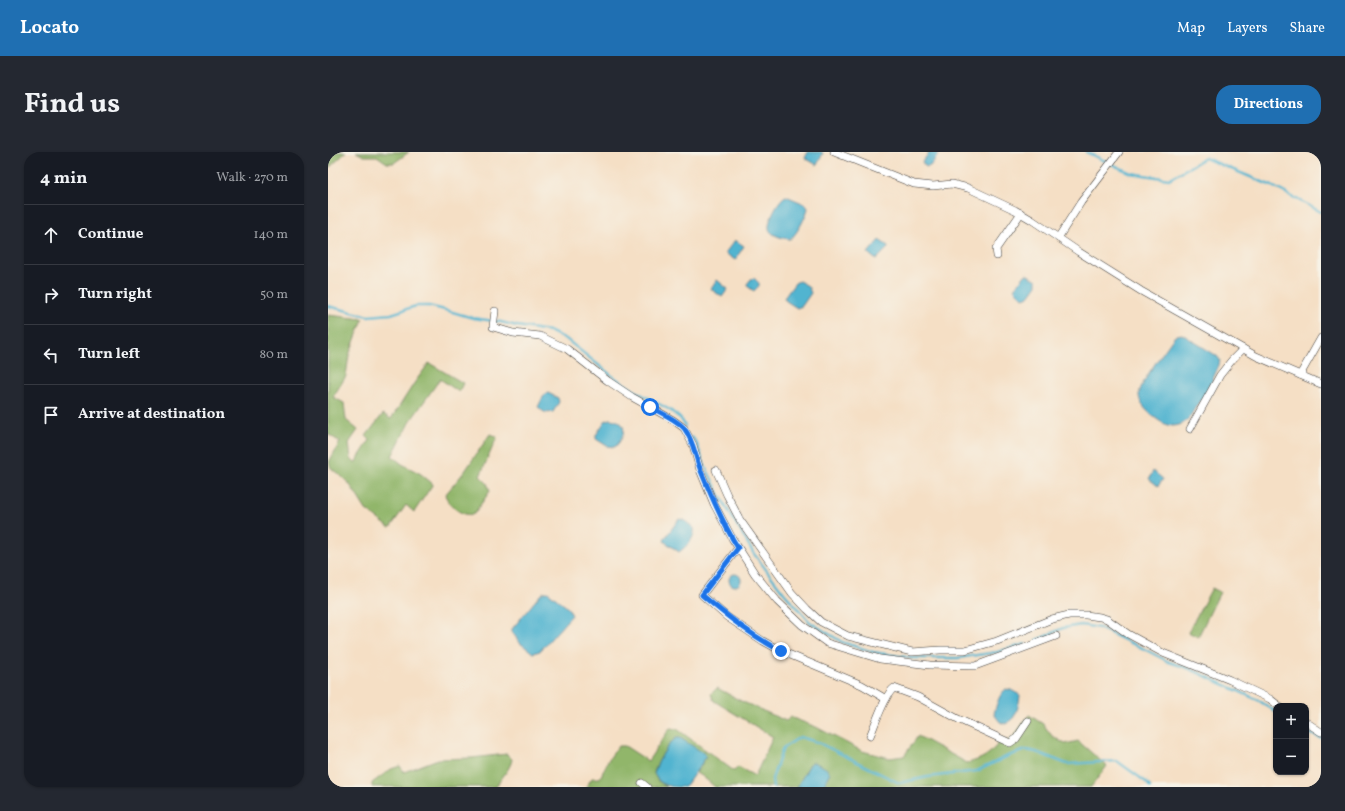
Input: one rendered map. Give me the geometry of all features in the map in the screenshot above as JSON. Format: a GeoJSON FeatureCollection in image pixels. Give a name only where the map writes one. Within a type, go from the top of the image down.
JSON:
{"type":"FeatureCollection","features":[{"type":"Feature","properties":{"kind":"street"},"geometry":{"type":"LineString","coordinates":[[834,152],[914,184],[933,186],[952,184],[968,188],[1021,213],[1141,291],[1243,349],[1321,384]]}},
{"type":"Feature","properties":{"kind":"street"},"geometry":{"type":"LineString","coordinates":[[1058,238],[1081,202],[1119,152]]}},
{"type":"Feature","properties":{"kind":"street"},"geometry":{"type":"LineString","coordinates":[[997,256],[996,249],[1021,213]]}},
{"type":"Feature","properties":{"kind":"street"},"geometry":{"type":"LineString","coordinates":[[494,317],[493,327],[513,333],[540,336],[567,349],[608,381],[684,428],[693,445],[700,470],[714,504],[738,548],[755,574],[777,601],[802,625],[827,643],[880,659],[930,665],[975,666],[1056,636]]}},
{"type":"Feature","properties":{"kind":"street"},"geometry":{"type":"LineString","coordinates":[[1300,375],[1321,338]]}},
{"type":"Feature","properties":{"kind":"street"},"geometry":{"type":"LineString","coordinates":[[1190,429],[1220,375],[1243,349]]}},
{"type":"Feature","properties":{"kind":"street"},"geometry":{"type":"LineString","coordinates":[[716,470],[727,496],[740,520],[792,593],[822,622],[848,636],[912,652],[965,650],[998,642],[1052,619],[1069,615],[1100,617],[1107,619],[1128,634],[1163,653],[1230,680],[1274,703]]}},
{"type":"Feature","properties":{"kind":"street"},"geometry":{"type":"LineString","coordinates":[[738,548],[702,595],[727,617],[763,641],[781,651],[862,685],[886,699]]}},
{"type":"Feature","properties":{"kind":"street"},"geometry":{"type":"LineString","coordinates":[[870,736],[886,699],[894,688],[918,697],[958,719],[1010,742],[1016,739],[1028,721]]}},
{"type":"Feature","properties":{"kind":"street"},"geometry":{"type":"LineString","coordinates":[[1309,724],[1321,732]]}},
{"type":"Feature","properties":{"kind":"green space"},"geometry":{"type":"Polygon","coordinates":[[[328,152],[346,152],[328,169],[328,152]]]}},
{"type":"Feature","properties":{"kind":"green space"},"geometry":{"type":"Polygon","coordinates":[[[356,152],[409,152],[394,163],[387,163],[377,156],[364,156],[356,152]]]}},
{"type":"Feature","properties":{"kind":"green space"},"geometry":{"type":"Polygon","coordinates":[[[328,315],[363,319],[349,355],[346,376],[333,397],[344,403],[346,420],[358,430],[349,443],[351,459],[355,463],[370,440],[366,436],[383,414],[391,419],[429,363],[463,383],[459,392],[440,379],[409,423],[392,456],[402,464],[421,474],[433,484],[414,512],[406,505],[390,528],[366,510],[348,482],[331,468],[329,462],[340,442],[328,434],[328,315]]]}},
{"type":"Feature","properties":{"kind":"green space"},"geometry":{"type":"Polygon","coordinates":[[[490,434],[497,437],[480,476],[487,483],[490,491],[474,514],[465,514],[456,510],[445,495],[465,471],[490,434]]]}},
{"type":"Feature","properties":{"kind":"green space"},"geometry":{"type":"Polygon","coordinates":[[[1212,588],[1220,592],[1198,637],[1188,632],[1212,588]]]}},
{"type":"Feature","properties":{"kind":"green space"},"geometry":{"type":"Polygon","coordinates":[[[717,688],[741,701],[786,721],[790,717],[816,727],[862,751],[890,758],[904,756],[918,736],[967,763],[982,758],[993,750],[1000,741],[1011,740],[1029,715],[1043,724],[1052,736],[1065,744],[1078,741],[1107,766],[1091,787],[823,787],[830,774],[810,764],[797,787],[715,787],[696,773],[706,757],[680,738],[672,742],[668,747],[654,773],[658,781],[667,787],[586,787],[592,778],[600,778],[609,759],[618,746],[625,746],[648,761],[670,728],[677,729],[734,771],[738,767],[755,776],[773,737],[714,701],[711,694],[717,688]]]}},
{"type":"Feature","properties":{"kind":"green space"},"geometry":{"type":"Polygon","coordinates":[[[507,754],[512,759],[511,762],[496,787],[372,787],[372,783],[391,769],[400,766],[404,772],[438,759],[471,758],[507,754]]]}},
{"type":"Feature","properties":{"kind":"water"},"geometry":{"type":"Polygon","coordinates":[[[808,152],[823,153],[817,165],[805,158],[808,152]]]}},
{"type":"Feature","properties":{"kind":"water"},"geometry":{"type":"Polygon","coordinates":[[[930,152],[938,152],[939,154],[930,166],[926,167],[922,162],[930,152]]]}},
{"type":"Feature","properties":{"kind":"water"},"geometry":{"type":"Polygon","coordinates":[[[786,196],[805,204],[808,208],[801,225],[790,239],[782,238],[774,234],[769,228],[771,217],[780,201],[786,196]]]}},
{"type":"Feature","properties":{"kind":"water"},"geometry":{"type":"Polygon","coordinates":[[[735,240],[744,246],[735,260],[725,253],[735,240]]]}},
{"type":"Feature","properties":{"kind":"water"},"geometry":{"type":"Polygon","coordinates":[[[879,240],[888,246],[888,248],[877,259],[875,259],[868,253],[879,240]]]}},
{"type":"Feature","properties":{"kind":"water"},"geometry":{"type":"Polygon","coordinates":[[[1026,274],[1037,280],[1037,285],[1029,296],[1023,298],[1014,289],[1026,274]]]}},
{"type":"Feature","properties":{"kind":"water"},"geometry":{"type":"Polygon","coordinates":[[[754,278],[759,283],[759,286],[754,291],[747,286],[747,284],[754,278]]]}},
{"type":"Feature","properties":{"kind":"water"},"geometry":{"type":"Polygon","coordinates":[[[717,280],[728,289],[722,297],[711,289],[717,280]]]}},
{"type":"Feature","properties":{"kind":"water"},"geometry":{"type":"Polygon","coordinates":[[[799,281],[808,286],[811,293],[802,306],[797,308],[784,298],[795,283],[799,281]]]}},
{"type":"Feature","properties":{"kind":"water"},"geometry":{"type":"Polygon","coordinates":[[[1182,334],[1217,356],[1220,360],[1204,399],[1200,401],[1187,420],[1179,425],[1172,426],[1163,423],[1149,413],[1142,405],[1139,395],[1140,389],[1148,374],[1174,337],[1182,334]]]}},
{"type":"Feature","properties":{"kind":"water"},"geometry":{"type":"Polygon","coordinates":[[[548,393],[558,398],[559,402],[553,412],[546,413],[538,407],[544,395],[548,393]]]}},
{"type":"Feature","properties":{"kind":"water"},"geometry":{"type":"Polygon","coordinates":[[[609,419],[620,422],[624,429],[622,438],[615,447],[607,446],[596,439],[596,435],[605,421],[609,419]]]}},
{"type":"Feature","properties":{"kind":"water"},"geometry":{"type":"Polygon","coordinates":[[[1153,471],[1163,479],[1158,486],[1149,479],[1153,471]]]}},
{"type":"Feature","properties":{"kind":"water"},"geometry":{"type":"Polygon","coordinates":[[[679,519],[684,520],[694,528],[694,532],[690,542],[679,552],[664,541],[679,519]]]}},
{"type":"Feature","properties":{"kind":"water"},"geometry":{"type":"Polygon","coordinates":[[[737,574],[740,575],[740,585],[733,586],[730,585],[729,578],[730,575],[737,574]]]}},
{"type":"Feature","properties":{"kind":"water"},"geometry":{"type":"Polygon","coordinates":[[[544,592],[548,592],[568,608],[572,615],[540,651],[533,653],[520,643],[512,632],[512,629],[544,592]]]}},
{"type":"Feature","properties":{"kind":"water"},"geometry":{"type":"Polygon","coordinates":[[[1006,689],[1020,695],[1018,708],[1012,720],[1005,724],[1000,722],[994,714],[1000,697],[1006,689]]]}},
{"type":"Feature","properties":{"kind":"water"},"geometry":{"type":"Polygon","coordinates":[[[676,738],[680,738],[705,754],[706,757],[685,787],[663,784],[656,778],[654,773],[663,754],[676,738]]]}},
{"type":"Feature","properties":{"kind":"water"},"geometry":{"type":"Polygon","coordinates":[[[813,762],[825,768],[830,774],[823,787],[797,787],[810,764],[813,762]]]}},
{"type":"Feature","properties":{"kind":"waterway"},"geometry":{"type":"LineString","coordinates":[[1086,152],[1131,173],[1169,179],[1205,158],[1272,186],[1321,212]]}},
{"type":"Feature","properties":{"kind":"waterway"},"geometry":{"type":"LineString","coordinates":[[328,306],[368,316],[391,314],[416,306],[429,306],[473,318],[549,331],[566,339],[611,375],[632,389],[670,410],[681,419],[685,426]]}},
{"type":"Feature","properties":{"kind":"waterway"},"geometry":{"type":"LineString","coordinates":[[692,437],[696,442],[705,466],[725,505],[754,554],[784,593],[810,622],[842,642],[873,652],[912,658],[958,658],[997,652],[1025,644]]}},
{"type":"Feature","properties":{"kind":"waterway"},"geometry":{"type":"LineString","coordinates":[[1037,640],[1063,628],[1081,625],[1099,628],[1169,662],[1190,669],[1258,700],[1273,710]]}},
{"type":"Feature","properties":{"kind":"waterway"},"geometry":{"type":"LineString","coordinates":[[1309,733],[1321,738]]}},
{"type":"Feature","properties":{"kind":"waterway"},"geometry":{"type":"LineString","coordinates":[[773,787],[772,779],[783,748],[800,737],[817,742],[899,783],[928,777],[977,771],[1008,756],[1026,750],[1036,752],[1067,764],[1117,761],[1146,782],[1150,787]]}},
{"type":"Feature","properties":{"kind":"route"},"geometry":{"type":"LineString","coordinates":[[650,407],[684,428],[693,445],[700,470],[708,486],[714,504],[738,548],[702,595],[727,617],[781,651]]}}]}
